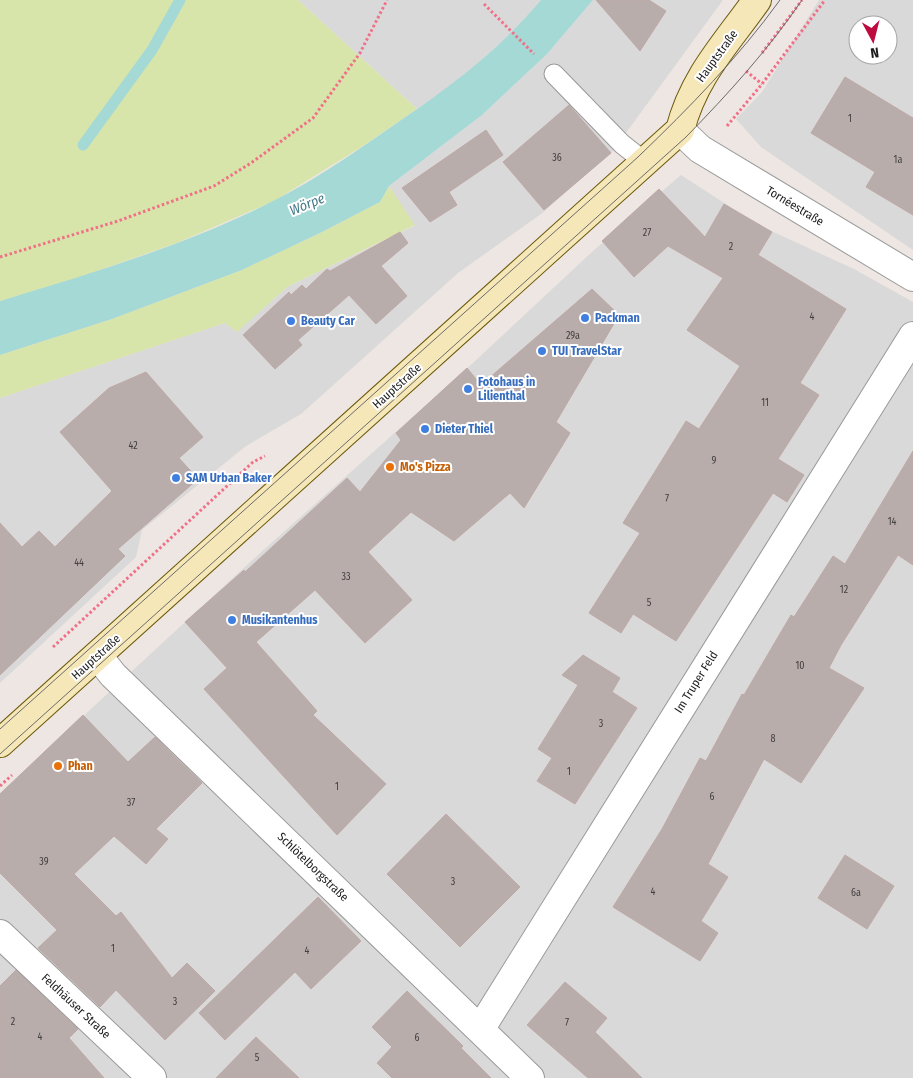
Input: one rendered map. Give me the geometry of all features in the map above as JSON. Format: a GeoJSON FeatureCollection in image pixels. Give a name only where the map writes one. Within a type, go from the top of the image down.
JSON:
{"type":"FeatureCollection","features":[{"type":"Feature","properties":{"kind":"street","name":"Hauptstraße"},"geometry":{"type":"LineString","coordinates":[[0,743],[646,163],[690,140],[689,100],[699,80],[757,0]]}},
{"type":"Feature","properties":{"kind":"street","name":"Tornéestraße"},"geometry":{"type":"LineString","coordinates":[[690,140],[913,277]]}},
{"type":"Feature","properties":{"kind":"street","name":"Im Truper Feld"},"geometry":{"type":"LineString","coordinates":[[480,1028],[913,336]]}},
{"type":"Feature","properties":{"kind":"street","name":"Schlötelborgstraße"},"geometry":{"type":"LineString","coordinates":[[98,656],[114,676],[530,1078]]}},
{"type":"Feature","properties":{"kind":"street","name":"Feldhäuser Straße"},"geometry":{"type":"LineString","coordinates":[[0,934],[152,1078]]}},
{"type":"Feature","properties":{"kind":"lane"},"geometry":{"type":"LineString","coordinates":[[554,74],[622,144],[646,163]]}},
{"type":"Feature","properties":{"kind":"path"},"geometry":{"type":"LineString","coordinates":[[0,256],[118,221],[214,186],[251,163],[313,118],[360,53],[387,0]]}},
{"type":"Feature","properties":{"kind":"path"},"geometry":{"type":"LineString","coordinates":[[690,140],[721,133],[762,84],[825,0]]}},
{"type":"Feature","properties":{"kind":"path"},"geometry":{"type":"LineString","coordinates":[[484,4],[554,74]]}},
{"type":"Feature","properties":{"kind":"path"},"geometry":{"type":"LineString","coordinates":[[755,78],[762,84]]}},
{"type":"Feature","properties":{"kind":"shaded area"},"geometry":{"type":"Polygon","coordinates":[[[298,0],[541,0],[520,26],[453,85],[417,109],[298,0]]]}},
{"type":"Feature","properties":{"kind":"shaded area"},"geometry":{"type":"Polygon","coordinates":[[[593,0],[723,0],[612,152],[541,214],[458,273],[301,414],[246,446],[142,530],[136,557],[0,683],[0,398],[225,323],[237,331],[287,287],[414,226],[389,186],[482,115],[547,54],[593,0]]]}},
{"type":"Feature","properties":{"kind":"shaded area"},"geometry":{"type":"Polygon","coordinates":[[[819,0],[913,0],[913,250],[761,147],[736,119],[762,92],[819,0]]]}},
{"type":"Feature","properties":{"kind":"shaded area"},"geometry":{"type":"Polygon","coordinates":[[[681,175],[758,225],[854,269],[913,302],[913,1078],[0,1078],[0,793],[249,563],[474,362],[593,251],[681,175]]]}},
{"type":"Feature","properties":{"kind":"green space"},"geometry":{"type":"Polygon","coordinates":[[[0,0],[298,0],[417,109],[363,146],[274,201],[177,243],[77,278],[0,301],[0,0]]]}},
{"type":"Feature","properties":{"kind":"green space"},"geometry":{"type":"Polygon","coordinates":[[[389,186],[415,225],[287,287],[237,332],[225,323],[0,398],[0,355],[112,319],[242,270],[380,202],[389,186]]]}},
{"type":"Feature","properties":{"kind":"water","name":"Wörpe"},"geometry":{"type":"Polygon","coordinates":[[[541,0],[593,0],[547,54],[482,115],[389,186],[380,202],[242,270],[112,319],[0,355],[0,301],[104,269],[173,245],[240,217],[290,192],[356,151],[459,78],[494,49],[541,0]]]}},
{"type":"Feature","properties":{"kind":"building"},"geometry":{"type":"Polygon","coordinates":[[[596,0],[649,0],[666,11],[640,51],[596,0]]]}},
{"type":"Feature","properties":{"kind":"building"},"geometry":{"type":"Polygon","coordinates":[[[845,77],[913,118],[913,215],[866,187],[875,172],[811,133],[845,77]]]}},
{"type":"Feature","properties":{"kind":"building"},"geometry":{"type":"Polygon","coordinates":[[[569,105],[611,153],[544,210],[503,162],[569,105]]]}},
{"type":"Feature","properties":{"kind":"building"},"geometry":{"type":"Polygon","coordinates":[[[486,130],[503,155],[449,192],[457,205],[430,222],[402,188],[486,130]]]}},
{"type":"Feature","properties":{"kind":"building"},"geometry":{"type":"Polygon","coordinates":[[[659,189],[705,237],[724,204],[772,232],[758,255],[846,309],[800,383],[819,395],[778,459],[804,475],[787,502],[773,493],[676,641],[633,614],[621,633],[589,613],[640,533],[623,523],[686,421],[699,429],[740,366],[687,330],[723,278],[668,246],[634,277],[602,241],[659,189]]]}},
{"type":"Feature","properties":{"kind":"building"},"geometry":{"type":"Polygon","coordinates":[[[400,232],[408,243],[381,266],[407,296],[376,324],[349,295],[298,340],[302,345],[275,369],[243,335],[289,292],[291,295],[302,285],[306,289],[327,269],[330,271],[400,232]]]}},
{"type":"Feature","properties":{"kind":"building"},"geometry":{"type":"Polygon","coordinates":[[[592,289],[619,315],[556,422],[570,433],[524,508],[510,493],[454,541],[411,512],[368,552],[412,600],[365,643],[315,590],[256,642],[317,711],[313,715],[386,784],[337,835],[204,689],[227,668],[185,622],[244,570],[245,572],[347,478],[360,492],[401,440],[396,433],[467,368],[481,385],[592,289]]]}},
{"type":"Feature","properties":{"kind":"building"},"geometry":{"type":"Polygon","coordinates":[[[146,372],[203,437],[179,458],[198,479],[118,549],[125,556],[0,675],[0,523],[22,547],[39,531],[55,547],[112,491],[60,432],[109,388],[146,372]]]}},
{"type":"Feature","properties":{"kind":"building"},"geometry":{"type":"Polygon","coordinates":[[[913,451],[913,565],[898,555],[841,645],[829,668],[864,688],[801,783],[764,759],[708,864],[728,877],[701,921],[718,933],[700,961],[613,907],[662,829],[700,758],[706,761],[742,694],[744,695],[791,615],[794,617],[833,556],[845,564],[913,451]]]}},
{"type":"Feature","properties":{"kind":"building"},"geometry":{"type":"Polygon","coordinates":[[[583,655],[620,678],[612,692],[637,708],[575,804],[537,781],[552,758],[538,749],[578,685],[562,675],[583,655]]]}},
{"type":"Feature","properties":{"kind":"building"},"geometry":{"type":"Polygon","coordinates":[[[83,715],[128,762],[155,737],[202,783],[156,829],[168,839],[146,864],[114,836],[74,874],[116,916],[121,912],[172,978],[187,963],[215,991],[165,1040],[116,990],[100,1007],[38,948],[57,930],[0,873],[0,794],[83,715]]]}},
{"type":"Feature","properties":{"kind":"building"},"geometry":{"type":"Polygon","coordinates":[[[446,814],[520,887],[460,947],[387,874],[446,814]]]}},
{"type":"Feature","properties":{"kind":"building"},"geometry":{"type":"Polygon","coordinates":[[[845,855],[894,886],[867,929],[818,898],[845,855]]]}},
{"type":"Feature","properties":{"kind":"building"},"geometry":{"type":"Polygon","coordinates":[[[318,897],[361,941],[311,989],[295,972],[225,1040],[199,1013],[318,897]]]}},
{"type":"Feature","properties":{"kind":"building"},"geometry":{"type":"Polygon","coordinates":[[[16,970],[78,1029],[69,1038],[104,1078],[0,1078],[0,986],[16,970]]]}},
{"type":"Feature","properties":{"kind":"building"},"geometry":{"type":"Polygon","coordinates":[[[565,982],[607,1018],[595,1032],[642,1078],[588,1078],[527,1025],[565,982]]]}},
{"type":"Feature","properties":{"kind":"building"},"geometry":{"type":"Polygon","coordinates":[[[407,991],[463,1046],[461,1048],[491,1078],[392,1078],[377,1063],[392,1047],[372,1027],[407,991]]]}},
{"type":"Feature","properties":{"kind":"building"},"geometry":{"type":"Polygon","coordinates":[[[256,1037],[299,1078],[216,1078],[256,1037]]]}},
{"type":"Feature","properties":{"kind":"waterway"},"geometry":{"type":"LineString","coordinates":[[83,145],[152,50],[180,0]]}},
{"type":"Feature","properties":{"kind":"tram line"},"geometry":{"type":"LineString","coordinates":[[0,729],[638,157],[713,81],[780,0]]}},
{"type":"Feature","properties":{"kind":"tram line"},"geometry":{"type":"LineString","coordinates":[[0,754],[686,137],[747,71],[802,0]]}},
{"type":"Feature","properties":{"kind":"place","name":"Packman"},"geometry":{"type":"Point","coordinates":[585,318]}},
{"type":"Feature","properties":{"kind":"place","name":"Beauty Car"},"geometry":{"type":"Point","coordinates":[291,321]}},
{"type":"Feature","properties":{"kind":"place","name":"TUI TravelStar"},"geometry":{"type":"Point","coordinates":[542,351]}},
{"type":"Feature","properties":{"kind":"place","name":"Fotohaus in Lilienthal"},"geometry":{"type":"Point","coordinates":[468,389]}},
{"type":"Feature","properties":{"kind":"place","name":"Dieter Thiel"},"geometry":{"type":"Point","coordinates":[425,429]}},
{"type":"Feature","properties":{"kind":"place","name":"Mo's Pizza"},"geometry":{"type":"Point","coordinates":[390,467]}},
{"type":"Feature","properties":{"kind":"place","name":"SAM Urban Baker"},"geometry":{"type":"Point","coordinates":[176,478]}},
{"type":"Feature","properties":{"kind":"place","name":"Musikantenhus"},"geometry":{"type":"Point","coordinates":[232,620]}},
{"type":"Feature","properties":{"kind":"place","name":"Phan"},"geometry":{"type":"Point","coordinates":[58,766]}}]}
